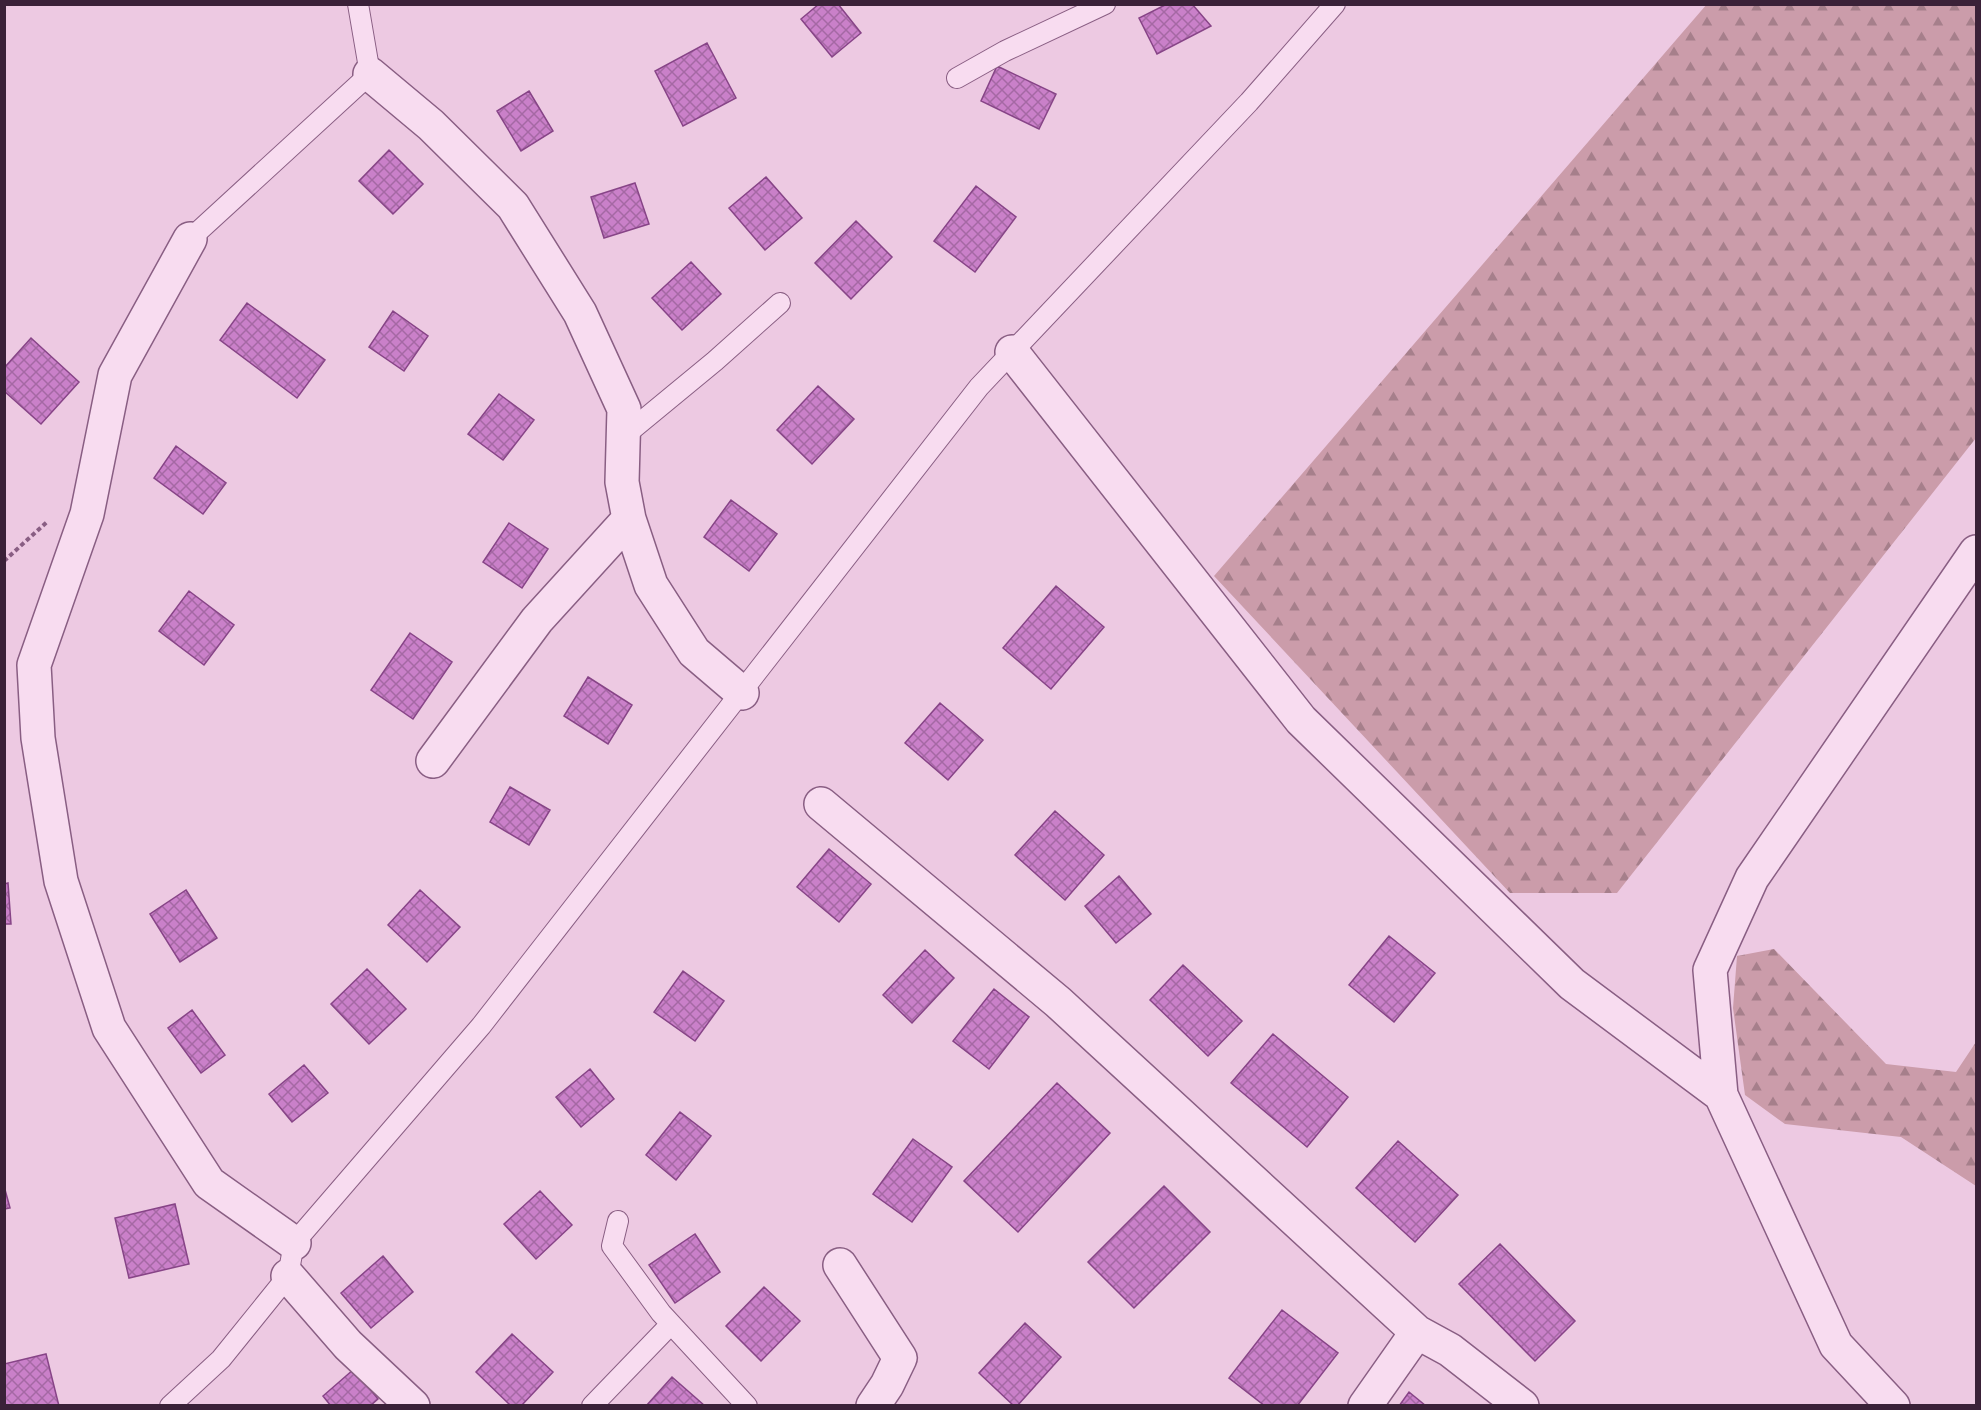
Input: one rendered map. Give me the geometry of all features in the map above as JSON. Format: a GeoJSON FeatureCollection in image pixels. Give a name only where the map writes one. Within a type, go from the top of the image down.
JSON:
{"type":"FeatureCollection","features":[{"type":"Feature","properties":{"kind":"street"},"geometry":{"type":"LineString","coordinates":[[370,74],[432,125],[513,206],[580,313],[624,409],[622,482],[629,519],[651,585],[694,652],[742,693]]}},
{"type":"Feature","properties":{"kind":"street"},"geometry":{"type":"LineString","coordinates":[[190,239],[115,375],[87,514],[34,665],[38,738],[61,881],[109,1028],[209,1183],[294,1243]]}},
{"type":"Feature","properties":{"kind":"street"},"geometry":{"type":"LineString","coordinates":[[1012,352],[1301,720],[1572,984],[1721,1095]]}},
{"type":"Feature","properties":{"kind":"street"},"geometry":{"type":"LineString","coordinates":[[433,761],[537,620],[629,519]]}},
{"type":"Feature","properties":{"kind":"street"},"geometry":{"type":"LineString","coordinates":[[1893,1406],[1836,1346],[1721,1095],[1710,970],[1752,878],[1977,552]]}},
{"type":"Feature","properties":{"kind":"street"},"geometry":{"type":"LineString","coordinates":[[821,804],[1058,1002],[1417,1332],[1450,1350],[1522,1406]]}},
{"type":"Feature","properties":{"kind":"street"},"geometry":{"type":"LineString","coordinates":[[840,1265],[900,1358],[887,1385],[873,1406]]}},
{"type":"Feature","properties":{"kind":"street"},"geometry":{"type":"LineString","coordinates":[[288,1276],[348,1345],[413,1406]]}},
{"type":"Feature","properties":{"kind":"street"},"geometry":{"type":"LineString","coordinates":[[1365,1406],[1417,1332]]}},
{"type":"Feature","properties":{"kind":"lane"},"geometry":{"type":"LineString","coordinates":[[190,239],[370,74],[358,4]]}},
{"type":"Feature","properties":{"kind":"lane"},"geometry":{"type":"LineString","coordinates":[[957,78],[1005,51],[1105,4]]}},
{"type":"Feature","properties":{"kind":"lane"},"geometry":{"type":"LineString","coordinates":[[170,1406],[221,1359],[288,1276],[294,1243],[481,1026],[979,387],[1249,102],[1332,5]]}},
{"type":"Feature","properties":{"kind":"lane"},"geometry":{"type":"LineString","coordinates":[[624,436],[780,303]]}},
{"type":"Feature","properties":{"kind":"lane"},"geometry":{"type":"LineString","coordinates":[[618,1221],[612,1246],[661,1313],[747,1406]]}},
{"type":"Feature","properties":{"kind":"lane"},"geometry":{"type":"LineString","coordinates":[[592,1406],[671,1324]]}},
{"type":"Feature","properties":{"kind":"green space"},"geometry":{"type":"Polygon","coordinates":[[[1707,4],[1976,5],[1976,438],[1617,893],[1510,893],[1214,576],[1707,4]]]}},
{"type":"Feature","properties":{"kind":"green space"},"geometry":{"type":"Polygon","coordinates":[[[1774,949],[1886,1064],[1956,1072],[1976,1042],[1976,1186],[1901,1137],[1785,1124],[1745,1095],[1733,1008],[1737,956],[1774,949]]]}},
{"type":"Feature","properties":{"kind":"building"},"geometry":{"type":"Polygon","coordinates":[[[819,4],[838,4],[861,33],[832,57],[801,19],[819,4]]]}},
{"type":"Feature","properties":{"kind":"building"},"geometry":{"type":"Polygon","coordinates":[[[1167,4],[1192,4],[1211,26],[1157,54],[1139,18],[1167,4]]]}},
{"type":"Feature","properties":{"kind":"building"},"geometry":{"type":"Polygon","coordinates":[[[707,43],[736,98],[683,126],[655,71],[707,43]]]}},
{"type":"Feature","properties":{"kind":"building"},"geometry":{"type":"Polygon","coordinates":[[[997,66],[1056,94],[1039,129],[981,101],[997,66]]]}},
{"type":"Feature","properties":{"kind":"building"},"geometry":{"type":"Polygon","coordinates":[[[529,91],[553,131],[521,151],[497,111],[529,91]]]}},
{"type":"Feature","properties":{"kind":"building"},"geometry":{"type":"Polygon","coordinates":[[[389,150],[423,184],[393,214],[359,181],[389,150]]]}},
{"type":"Feature","properties":{"kind":"building"},"geometry":{"type":"Polygon","coordinates":[[[766,177],[802,218],[765,250],[729,208],[766,177]]]}},
{"type":"Feature","properties":{"kind":"building"},"geometry":{"type":"Polygon","coordinates":[[[635,183],[649,224],[604,238],[591,197],[635,183]]]}},
{"type":"Feature","properties":{"kind":"building"},"geometry":{"type":"Polygon","coordinates":[[[976,186],[1016,217],[975,272],[934,241],[976,186]]]}},
{"type":"Feature","properties":{"kind":"building"},"geometry":{"type":"Polygon","coordinates":[[[856,221],[892,257],[851,299],[815,263],[856,221]]]}},
{"type":"Feature","properties":{"kind":"building"},"geometry":{"type":"Polygon","coordinates":[[[691,262],[721,294],[682,330],[652,298],[691,262]]]}},
{"type":"Feature","properties":{"kind":"building"},"geometry":{"type":"Polygon","coordinates":[[[247,303],[325,360],[297,398],[220,340],[247,303]]]}},
{"type":"Feature","properties":{"kind":"building"},"geometry":{"type":"Polygon","coordinates":[[[393,311],[428,336],[404,371],[369,347],[393,311]]]}},
{"type":"Feature","properties":{"kind":"building"},"geometry":{"type":"Polygon","coordinates":[[[31,338],[79,382],[41,424],[4,391],[4,368],[31,338]]]}},
{"type":"Feature","properties":{"kind":"building"},"geometry":{"type":"Polygon","coordinates":[[[818,386],[854,419],[812,464],[777,430],[818,386]]]}},
{"type":"Feature","properties":{"kind":"building"},"geometry":{"type":"Polygon","coordinates":[[[499,394],[534,420],[503,460],[468,434],[499,394]]]}},
{"type":"Feature","properties":{"kind":"building"},"geometry":{"type":"Polygon","coordinates":[[[176,446],[226,483],[203,514],[154,478],[176,446]]]}},
{"type":"Feature","properties":{"kind":"building"},"geometry":{"type":"Polygon","coordinates":[[[731,500],[777,534],[749,571],[704,537],[731,500]]]}},
{"type":"Feature","properties":{"kind":"building"},"geometry":{"type":"Polygon","coordinates":[[[509,523],[548,549],[522,588],[483,562],[509,523]]]}},
{"type":"Feature","properties":{"kind":"building"},"geometry":{"type":"Polygon","coordinates":[[[1056,586],[1104,627],[1051,689],[1003,648],[1056,586]]]}},
{"type":"Feature","properties":{"kind":"building"},"geometry":{"type":"Polygon","coordinates":[[[189,591],[234,625],[204,665],[159,631],[189,591]]]}},
{"type":"Feature","properties":{"kind":"building"},"geometry":{"type":"Polygon","coordinates":[[[410,633],[452,662],[413,719],[371,690],[410,633]]]}},
{"type":"Feature","properties":{"kind":"building"},"geometry":{"type":"Polygon","coordinates":[[[588,677],[632,705],[608,744],[564,716],[588,677]]]}},
{"type":"Feature","properties":{"kind":"building"},"geometry":{"type":"Polygon","coordinates":[[[940,703],[983,740],[948,780],[905,743],[940,703]]]}},
{"type":"Feature","properties":{"kind":"building"},"geometry":{"type":"Polygon","coordinates":[[[510,787],[550,810],[529,845],[490,822],[510,787]]]}},
{"type":"Feature","properties":{"kind":"building"},"geometry":{"type":"Polygon","coordinates":[[[1055,811],[1104,855],[1065,900],[1015,855],[1055,811]]]}},
{"type":"Feature","properties":{"kind":"building"},"geometry":{"type":"Polygon","coordinates":[[[829,849],[871,884],[839,922],[797,887],[829,849]]]}},
{"type":"Feature","properties":{"kind":"building"},"geometry":{"type":"Polygon","coordinates":[[[1119,876],[1151,914],[1116,943],[1085,906],[1119,876]]]}},
{"type":"Feature","properties":{"kind":"building"},"geometry":{"type":"Polygon","coordinates":[[[8,883],[11,924],[4,924],[4,884],[8,883]]]}},
{"type":"Feature","properties":{"kind":"building"},"geometry":{"type":"Polygon","coordinates":[[[186,890],[217,938],[180,962],[150,914],[186,890]]]}},
{"type":"Feature","properties":{"kind":"building"},"geometry":{"type":"Polygon","coordinates":[[[420,890],[460,927],[427,962],[388,925],[420,890]]]}},
{"type":"Feature","properties":{"kind":"building"},"geometry":{"type":"Polygon","coordinates":[[[1389,936],[1435,973],[1394,1022],[1349,985],[1389,936]]]}},
{"type":"Feature","properties":{"kind":"building"},"geometry":{"type":"Polygon","coordinates":[[[925,950],[954,978],[912,1023],[883,995],[925,950]]]}},
{"type":"Feature","properties":{"kind":"building"},"geometry":{"type":"Polygon","coordinates":[[[1183,965],[1242,1021],[1208,1056],[1150,1000],[1183,965]]]}},
{"type":"Feature","properties":{"kind":"building"},"geometry":{"type":"Polygon","coordinates":[[[367,969],[406,1009],[369,1044],[331,1004],[367,969]]]}},
{"type":"Feature","properties":{"kind":"building"},"geometry":{"type":"Polygon","coordinates":[[[683,971],[724,1001],[695,1041],[654,1012],[683,971]]]}},
{"type":"Feature","properties":{"kind":"building"},"geometry":{"type":"Polygon","coordinates":[[[994,989],[1029,1017],[989,1069],[953,1041],[994,989]]]}},
{"type":"Feature","properties":{"kind":"building"},"geometry":{"type":"Polygon","coordinates":[[[192,1010],[225,1055],[201,1073],[168,1028],[192,1010]]]}},
{"type":"Feature","properties":{"kind":"building"},"geometry":{"type":"Polygon","coordinates":[[[1273,1034],[1348,1097],[1307,1147],[1231,1083],[1273,1034]]]}},
{"type":"Feature","properties":{"kind":"building"},"geometry":{"type":"Polygon","coordinates":[[[304,1065],[328,1093],[292,1122],[269,1094],[304,1065]]]}},
{"type":"Feature","properties":{"kind":"building"},"geometry":{"type":"Polygon","coordinates":[[[590,1069],[614,1099],[581,1127],[556,1097],[590,1069]]]}},
{"type":"Feature","properties":{"kind":"building"},"geometry":{"type":"Polygon","coordinates":[[[1057,1083],[1110,1133],[1018,1232],[964,1181],[1057,1083]]]}},
{"type":"Feature","properties":{"kind":"building"},"geometry":{"type":"Polygon","coordinates":[[[680,1112],[711,1136],[676,1180],[646,1155],[680,1112]]]}},
{"type":"Feature","properties":{"kind":"building"},"geometry":{"type":"Polygon","coordinates":[[[913,1139],[952,1167],[912,1222],[873,1194],[913,1139]]]}},
{"type":"Feature","properties":{"kind":"building"},"geometry":{"type":"Polygon","coordinates":[[[1398,1141],[1458,1195],[1415,1242],[1356,1188],[1398,1141]]]}},
{"type":"Feature","properties":{"kind":"building"},"geometry":{"type":"Polygon","coordinates":[[[4,1186],[10,1208],[4,1209],[4,1186]]]}},
{"type":"Feature","properties":{"kind":"building"},"geometry":{"type":"Polygon","coordinates":[[[1164,1186],[1210,1232],[1134,1308],[1088,1262],[1164,1186]]]}},
{"type":"Feature","properties":{"kind":"building"},"geometry":{"type":"Polygon","coordinates":[[[540,1191],[572,1225],[536,1259],[504,1224],[540,1191]]]}},
{"type":"Feature","properties":{"kind":"building"},"geometry":{"type":"Polygon","coordinates":[[[175,1204],[189,1264],[129,1278],[115,1218],[175,1204]]]}},
{"type":"Feature","properties":{"kind":"building"},"geometry":{"type":"Polygon","coordinates":[[[695,1234],[720,1272],[675,1303],[649,1265],[695,1234]]]}},
{"type":"Feature","properties":{"kind":"building"},"geometry":{"type":"Polygon","coordinates":[[[1500,1244],[1575,1321],[1535,1361],[1459,1284],[1500,1244]]]}},
{"type":"Feature","properties":{"kind":"building"},"geometry":{"type":"Polygon","coordinates":[[[383,1256],[413,1292],[371,1328],[341,1293],[383,1256]]]}},
{"type":"Feature","properties":{"kind":"building"},"geometry":{"type":"Polygon","coordinates":[[[764,1287],[800,1321],[761,1361],[726,1326],[764,1287]]]}},
{"type":"Feature","properties":{"kind":"building"},"geometry":{"type":"Polygon","coordinates":[[[1282,1310],[1338,1353],[1297,1406],[1265,1406],[1229,1378],[1282,1310]]]}},
{"type":"Feature","properties":{"kind":"building"},"geometry":{"type":"Polygon","coordinates":[[[1025,1323],[1061,1357],[1017,1406],[1014,1406],[979,1373],[1025,1323]]]}},
{"type":"Feature","properties":{"kind":"building"},"geometry":{"type":"Polygon","coordinates":[[[512,1334],[553,1372],[521,1406],[511,1406],[476,1372],[512,1334]]]}},
{"type":"Feature","properties":{"kind":"building"},"geometry":{"type":"Polygon","coordinates":[[[46,1354],[59,1406],[4,1406],[4,1364],[46,1354]]]}},
{"type":"Feature","properties":{"kind":"building"},"geometry":{"type":"Polygon","coordinates":[[[354,1369],[378,1399],[370,1406],[331,1406],[323,1396],[354,1369]]]}},
{"type":"Feature","properties":{"kind":"building"},"geometry":{"type":"Polygon","coordinates":[[[672,1377],[705,1406],[646,1406],[672,1377]]]}},
{"type":"Feature","properties":{"kind":"building"},"geometry":{"type":"Polygon","coordinates":[[[1409,1392],[1426,1406],[1399,1406],[1409,1392]]]}}]}
